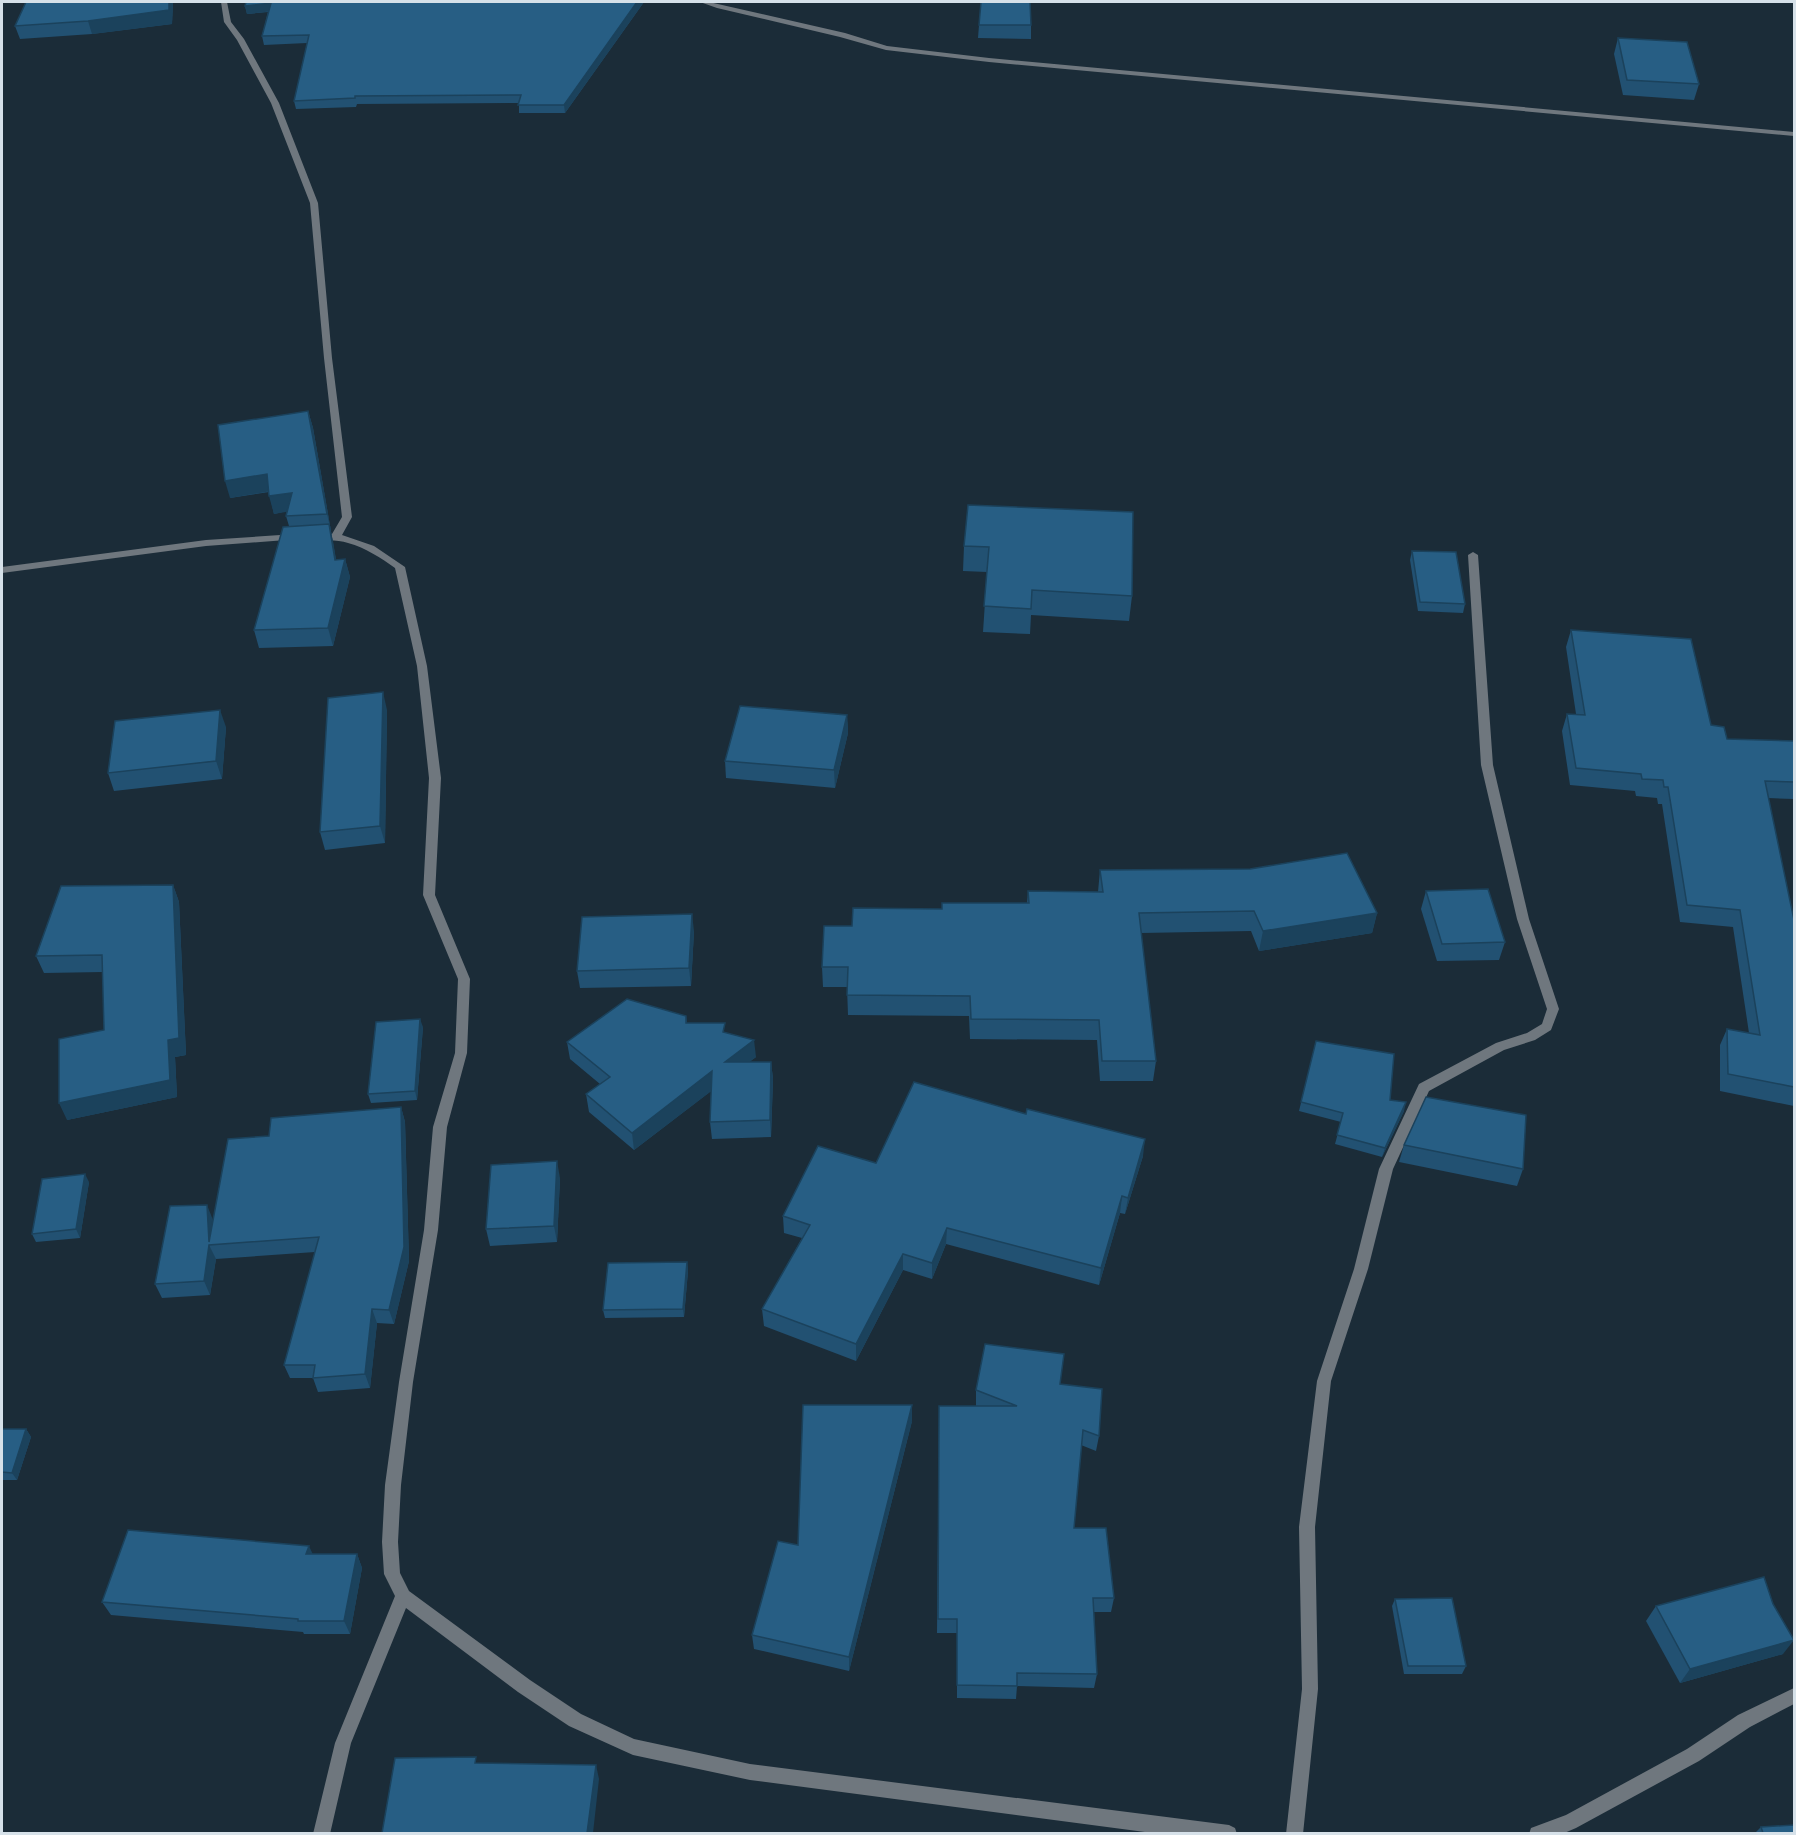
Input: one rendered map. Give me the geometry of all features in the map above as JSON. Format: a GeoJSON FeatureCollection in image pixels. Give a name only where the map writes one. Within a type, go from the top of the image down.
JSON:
{"type":"FeatureCollection","features":[{"type":"Feature","properties":{"kind":"street"},"geometry":{"type":"LineString","coordinates":[[224,2],[223,10],[232,31],[240,39],[275,103],[314,203],[328,358],[347,517],[336,536]]}},
{"type":"Feature","properties":{"kind":"street"},"geometry":{"type":"LineString","coordinates":[[703,2],[719,8],[842,35],[886,48],[1012,63],[1794,134]]}},
{"type":"Feature","properties":{"kind":"street"},"geometry":{"type":"LineString","coordinates":[[2,570],[206,543],[336,536],[374,549],[400,567],[422,666],[435,778],[429,895],[464,979],[461,1053],[440,1127],[431,1230],[406,1382],[393,1485],[390,1542],[392,1574],[403,1596],[524,1686],[575,1720],[633,1746],[750,1772],[1229,1833]]}},
{"type":"Feature","properties":{"kind":"street"},"geometry":{"type":"LineString","coordinates":[[1294,1833],[1310,1689],[1307,1527],[1324,1381],[1361,1269],[1386,1169],[1424,1088],[1500,1046],[1531,1037],[1547,1027],[1552,1009],[1523,919],[1486,765],[1473,555]]}},
{"type":"Feature","properties":{"kind":"street"},"geometry":{"type":"LineString","coordinates":[[321,1833],[344,1743],[403,1596]]}},
{"type":"Feature","properties":{"kind":"street"},"geometry":{"type":"LineString","coordinates":[[1537,1833],[1570,1822],[1693,1755],[1744,1721],[1794,1695]]}},
{"type":"Feature","properties":{"kind":"building"},"geometry":{"type":"Polygon","coordinates":[[[26,2],[169,2],[169,10],[88,21],[15,26],[26,2]]]}},
{"type":"Feature","properties":{"kind":"building"},"geometry":{"type":"Polygon","coordinates":[[[246,2],[637,2],[564,105],[518,105],[521,95],[355,96],[355,98],[294,101],[309,35],[262,36],[271,3],[245,6],[246,2]]]}},
{"type":"Feature","properties":{"kind":"building"},"geometry":{"type":"Polygon","coordinates":[[[981,2],[1030,2],[1031,25],[979,25],[981,2]]]}},
{"type":"Feature","properties":{"kind":"building"},"geometry":{"type":"Polygon","coordinates":[[[1618,38],[1687,42],[1699,84],[1627,80],[1618,38]]]}},
{"type":"Feature","properties":{"kind":"building"},"geometry":{"type":"Polygon","coordinates":[[[308,411],[327,514],[286,516],[292,493],[269,496],[267,474],[225,481],[218,425],[308,411]]]}},
{"type":"Feature","properties":{"kind":"building"},"geometry":{"type":"Polygon","coordinates":[[[968,505],[1133,512],[1132,596],[1032,590],[1031,609],[984,606],[989,547],[964,546],[968,505]]]}},
{"type":"Feature","properties":{"kind":"building"},"geometry":{"type":"Polygon","coordinates":[[[329,524],[335,560],[345,559],[328,628],[254,630],[283,527],[329,524]]]}},
{"type":"Feature","properties":{"kind":"building"},"geometry":{"type":"Polygon","coordinates":[[[1412,551],[1456,552],[1465,604],[1420,602],[1412,551]]]}},
{"type":"Feature","properties":{"kind":"building"},"geometry":{"type":"Polygon","coordinates":[[[1571,630],[1691,639],[1711,725],[1724,727],[1727,739],[1794,741],[1794,782],[1765,781],[1794,920],[1794,1087],[1728,1074],[1727,1029],[1760,1035],[1740,910],[1687,905],[1668,787],[1664,787],[1663,780],[1642,779],[1641,774],[1576,768],[1567,714],[1585,715],[1571,630]]]}},
{"type":"Feature","properties":{"kind":"building"},"geometry":{"type":"Polygon","coordinates":[[[383,692],[380,826],[320,832],[328,698],[383,692]]]}},
{"type":"Feature","properties":{"kind":"building"},"geometry":{"type":"Polygon","coordinates":[[[740,706],[847,715],[834,770],[725,761],[740,706]]]}},
{"type":"Feature","properties":{"kind":"building"},"geometry":{"type":"Polygon","coordinates":[[[220,710],[216,761],[108,773],[115,721],[220,710]]]}},
{"type":"Feature","properties":{"kind":"building"},"geometry":{"type":"Polygon","coordinates":[[[1347,853],[1377,913],[1263,931],[1254,911],[1139,913],[1156,1061],[1102,1061],[1099,1020],[971,1019],[970,996],[847,995],[848,967],[822,967],[824,926],[852,926],[853,908],[942,909],[942,903],[1029,903],[1028,891],[1103,892],[1100,870],[1250,869],[1347,853]]]}},
{"type":"Feature","properties":{"kind":"building"},"geometry":{"type":"Polygon","coordinates":[[[173,885],[179,1038],[168,1040],[170,1080],[59,1103],[59,1039],[104,1030],[102,955],[36,956],[61,886],[173,885]]]}},
{"type":"Feature","properties":{"kind":"building"},"geometry":{"type":"Polygon","coordinates":[[[1488,889],[1505,942],[1442,944],[1426,891],[1488,889]]]}},
{"type":"Feature","properties":{"kind":"building"},"geometry":{"type":"Polygon","coordinates":[[[692,914],[689,968],[577,971],[582,917],[692,914]]]}},
{"type":"Feature","properties":{"kind":"building"},"geometry":{"type":"Polygon","coordinates":[[[627,999],[686,1016],[686,1023],[725,1023],[723,1032],[754,1040],[725,1062],[771,1062],[770,1120],[710,1122],[712,1071],[632,1133],[586,1094],[610,1077],[567,1042],[627,999]]]}},
{"type":"Feature","properties":{"kind":"building"},"geometry":{"type":"Polygon","coordinates":[[[420,1019],[415,1091],[368,1094],[376,1022],[420,1019]]]}},
{"type":"Feature","properties":{"kind":"building"},"geometry":{"type":"Polygon","coordinates":[[[1316,1041],[1394,1054],[1390,1100],[1406,1102],[1385,1148],[1337,1135],[1343,1113],[1301,1102],[1316,1041]]]}},
{"type":"Feature","properties":{"kind":"building"},"geometry":{"type":"Polygon","coordinates":[[[914,1082],[1026,1114],[1027,1109],[1145,1139],[1128,1198],[1122,1196],[1101,1268],[947,1228],[932,1263],[903,1254],[856,1344],[762,1309],[810,1225],[783,1216],[818,1146],[876,1163],[914,1082]]]}},
{"type":"Feature","properties":{"kind":"building"},"geometry":{"type":"Polygon","coordinates":[[[1426,1097],[1526,1115],[1523,1169],[1404,1145],[1426,1097]]]}},
{"type":"Feature","properties":{"kind":"building"},"geometry":{"type":"Polygon","coordinates":[[[401,1107],[404,1247],[389,1310],[372,1309],[365,1374],[313,1378],[315,1365],[284,1365],[319,1237],[209,1245],[204,1281],[155,1284],[170,1206],[207,1205],[209,1242],[228,1139],[269,1136],[271,1118],[401,1107]]]}},
{"type":"Feature","properties":{"kind":"building"},"geometry":{"type":"Polygon","coordinates":[[[557,1161],[554,1226],[486,1229],[491,1165],[557,1161]]]}},
{"type":"Feature","properties":{"kind":"building"},"geometry":{"type":"Polygon","coordinates":[[[85,1174],[76,1229],[32,1234],[42,1179],[85,1174]]]}},
{"type":"Feature","properties":{"kind":"building"},"geometry":{"type":"Polygon","coordinates":[[[687,1262],[683,1309],[603,1310],[608,1263],[687,1262]]]}},
{"type":"Feature","properties":{"kind":"building"},"geometry":{"type":"Polygon","coordinates":[[[985,1344],[1064,1354],[1060,1384],[1102,1389],[1099,1436],[1083,1430],[1074,1528],[1106,1528],[1114,1598],[1093,1598],[1097,1674],[1017,1673],[1017,1686],[957,1685],[957,1619],[938,1619],[939,1406],[1017,1406],[976,1390],[985,1344]]]}},
{"type":"Feature","properties":{"kind":"building"},"geometry":{"type":"Polygon","coordinates":[[[803,1405],[912,1405],[849,1657],[752,1635],[778,1541],[798,1545],[803,1405]]]}},
{"type":"Feature","properties":{"kind":"building"},"geometry":{"type":"Polygon","coordinates":[[[2,1429],[26,1429],[12,1473],[2,1472],[2,1429]]]}},
{"type":"Feature","properties":{"kind":"building"},"geometry":{"type":"Polygon","coordinates":[[[128,1530],[309,1546],[306,1554],[357,1554],[344,1621],[298,1621],[298,1619],[102,1602],[128,1530]]]}},
{"type":"Feature","properties":{"kind":"building"},"geometry":{"type":"Polygon","coordinates":[[[1764,1577],[1773,1604],[1794,1640],[1690,1669],[1656,1606],[1764,1577]]]}},
{"type":"Feature","properties":{"kind":"building"},"geometry":{"type":"Polygon","coordinates":[[[1452,1598],[1466,1666],[1408,1666],[1395,1599],[1452,1598]]]}},
{"type":"Feature","properties":{"kind":"building"},"geometry":{"type":"Polygon","coordinates":[[[476,1757],[475,1763],[596,1765],[587,1833],[382,1833],[395,1758],[476,1757]]]}},
{"type":"Feature","properties":{"kind":"building"},"geometry":{"type":"Polygon","coordinates":[[[1794,1825],[1794,1833],[1763,1833],[1761,1827],[1794,1825]]]}}]}
